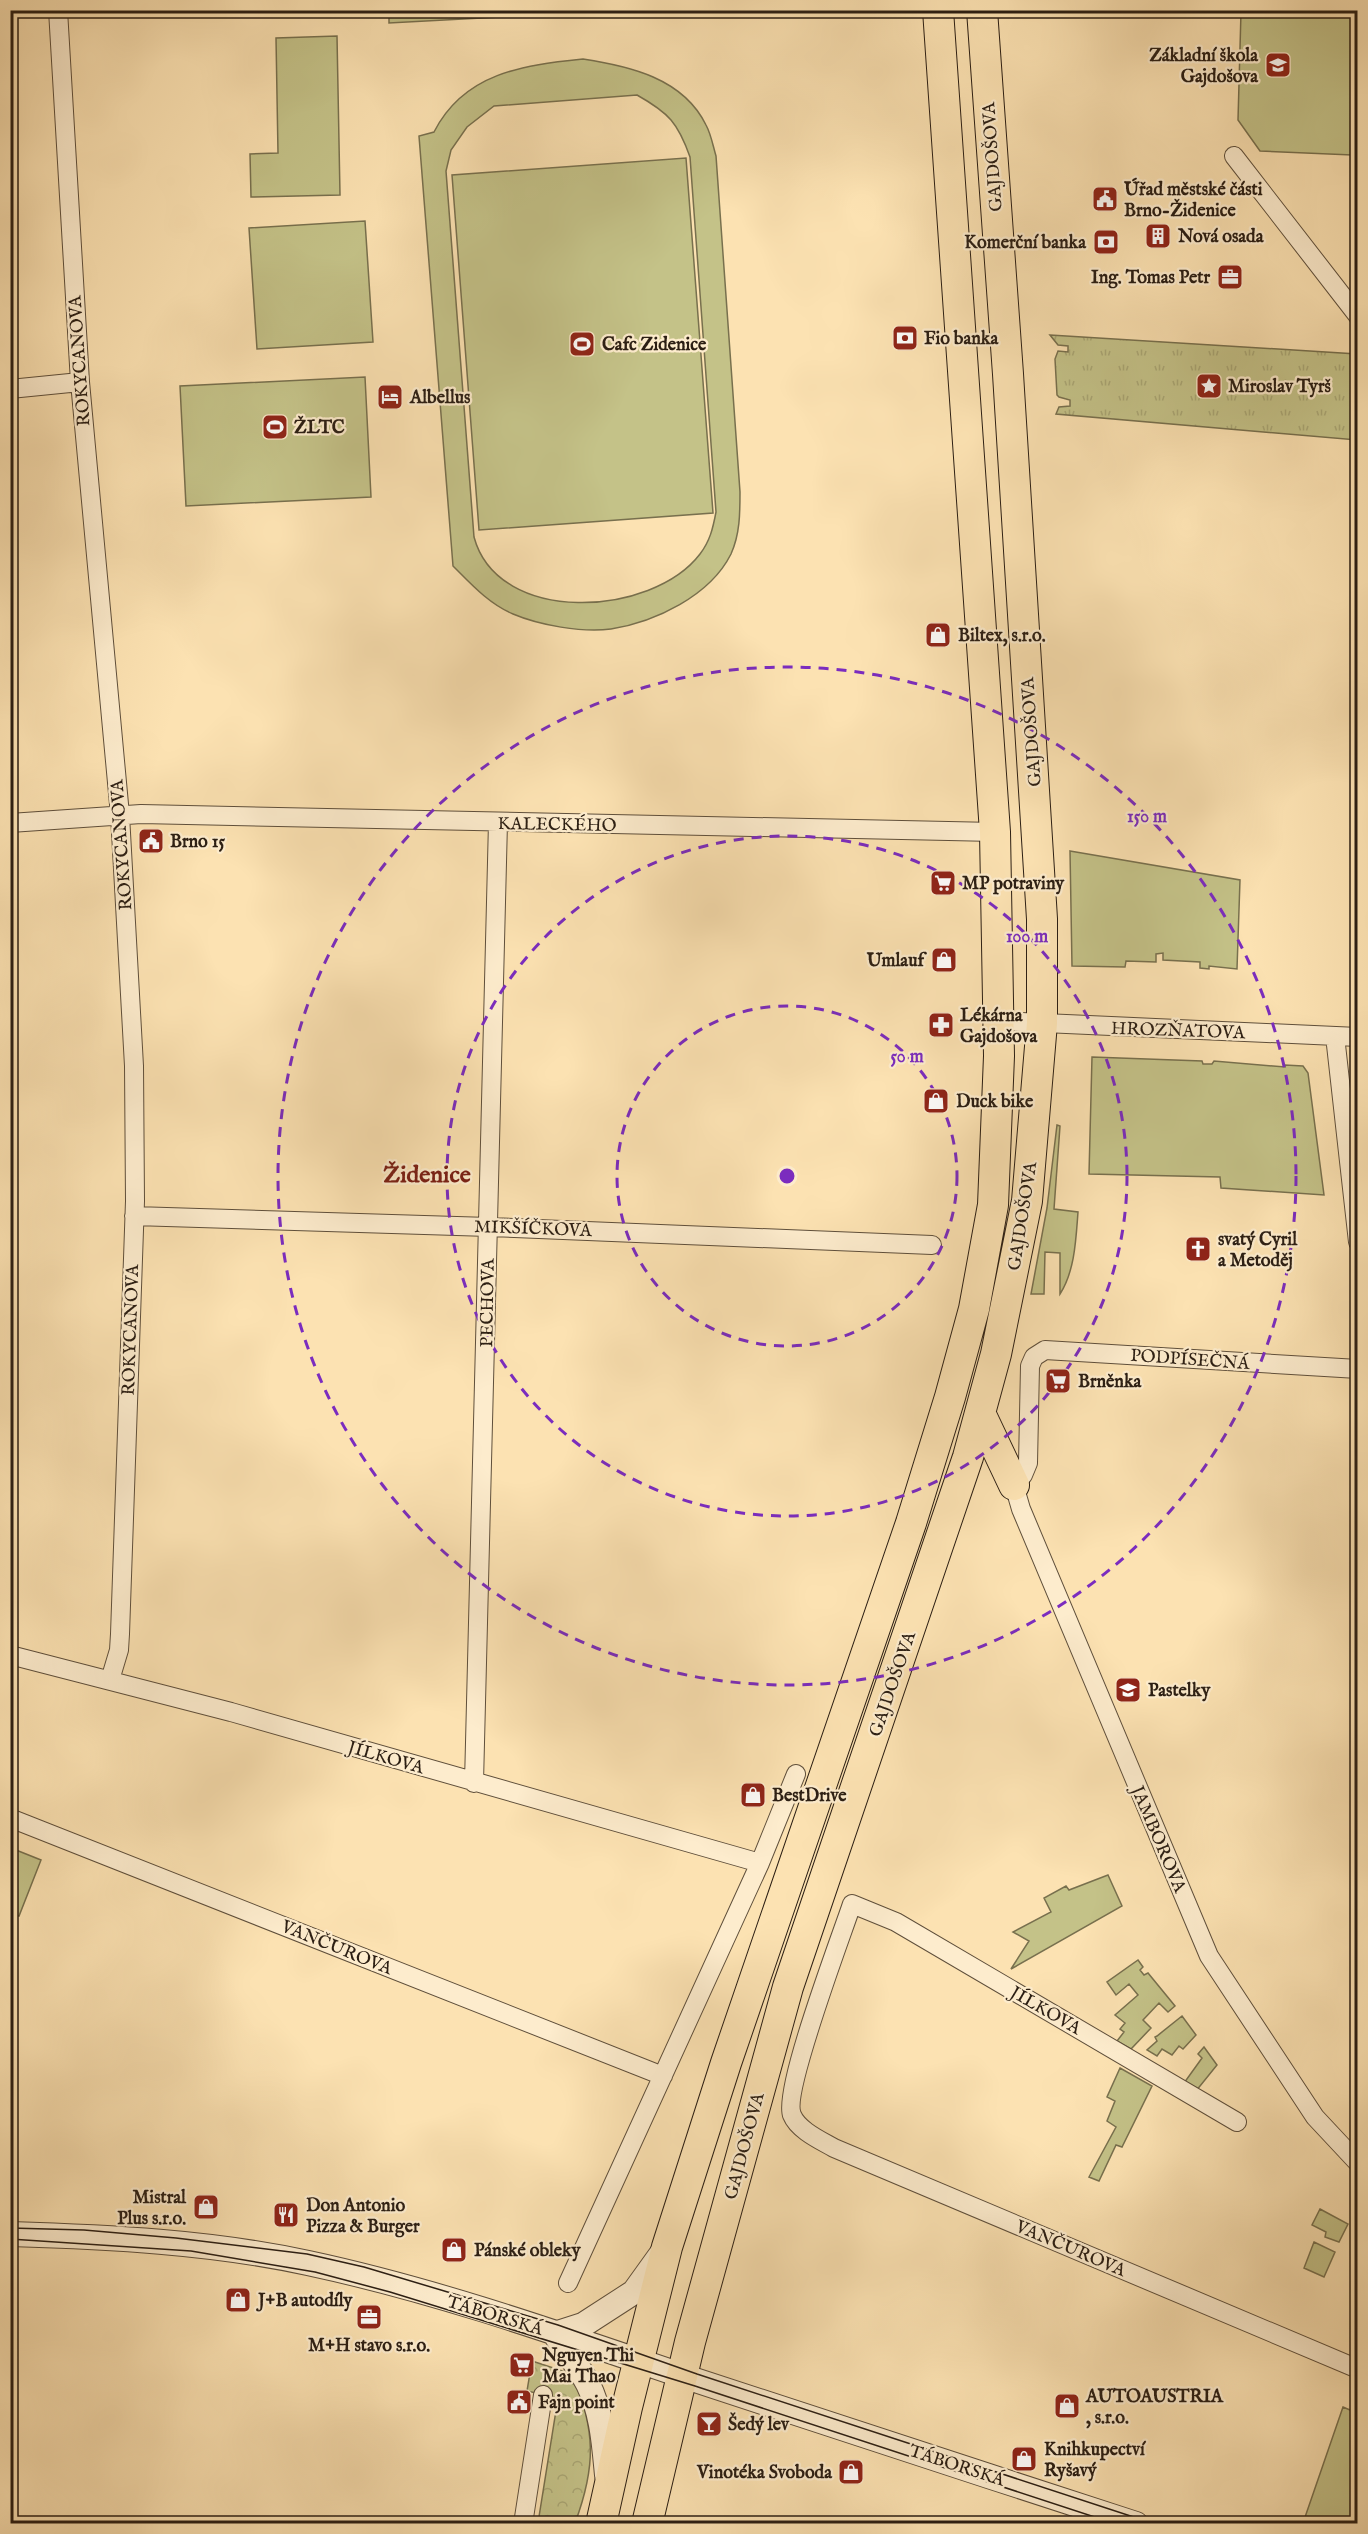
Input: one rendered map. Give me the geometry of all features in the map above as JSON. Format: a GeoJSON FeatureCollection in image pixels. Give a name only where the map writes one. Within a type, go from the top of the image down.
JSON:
{"type":"FeatureCollection","features":[{"type":"Feature","properties":{"kind":"main road","name":"GAJDOŠOVA"},"geometry":{"type":"LineString","coordinates":[[601,2523],[638,2360],[667,2247],[730,2051],[886,1597],[950,1397],[974,1309],[993,1205],[999,1021],[995,832],[938,10]]}},
{"type":"Feature","properties":{"kind":"main road","name":"GAJDOŠOVA"},"geometry":{"type":"LineString","coordinates":[[647,2523],[682,2375],[788,1987],[943,1536],[980,1413],[996,1354],[1026,1201],[1033,1146],[1042,1023],[1042,919],[982,10]]}},
{"type":"Feature","properties":{"kind":"main road"},"geometry":{"type":"LineString","coordinates":[[980,1413],[1014,1485]]}},
{"type":"Feature","properties":{"kind":"street","name":"ROKYCANOVA"},"geometry":{"type":"LineString","coordinates":[[58,10],[80,382],[120,815],[134,1066],[134,1216],[120,1634],[119,1650],[110,1680]]}},
{"type":"Feature","properties":{"kind":"street"},"geometry":{"type":"LineString","coordinates":[[1234,156],[1358,316]]}},
{"type":"Feature","properties":{"kind":"street"},"geometry":{"type":"LineString","coordinates":[[10,389],[80,382]]}},
{"type":"Feature","properties":{"kind":"street","name":"KALECKÉHO"},"geometry":{"type":"LineString","coordinates":[[10,823],[120,815],[995,832]]}},
{"type":"Feature","properties":{"kind":"street","name":"PECHOVA"},"geometry":{"type":"LineString","coordinates":[[474,1783],[498,822]]}},
{"type":"Feature","properties":{"kind":"street","name":"HROZŇATOVA"},"geometry":{"type":"LineString","coordinates":[[999,1021],[1358,1037]]}},
{"type":"Feature","properties":{"kind":"street"},"geometry":{"type":"LineString","coordinates":[[1335,1036],[1358,1242]]}},
{"type":"Feature","properties":{"kind":"street","name":"MIKŠÍČKOVA"},"geometry":{"type":"LineString","coordinates":[[134,1216],[489,1227],[932,1245]]}},
{"type":"Feature","properties":{"kind":"street","name":"PODPÍSEČNÁ"},"geometry":{"type":"LineString","coordinates":[[1014,1485],[1023,1475],[1028,1463],[1030,1366],[1035,1357],[1045,1350],[1358,1369]]}},
{"type":"Feature","properties":{"kind":"street","name":"JAMBOROVA"},"geometry":{"type":"LineString","coordinates":[[1014,1485],[1021,1509],[1209,1956],[1315,2117],[1358,2163]]}},
{"type":"Feature","properties":{"kind":"street","name":"JÍLKOVA"},"geometry":{"type":"LineString","coordinates":[[10,1655],[231,1712],[760,1863]]}},
{"type":"Feature","properties":{"kind":"street"},"geometry":{"type":"LineString","coordinates":[[568,2283],[760,1863],[796,1774]]}},
{"type":"Feature","properties":{"kind":"street","name":"VANČUROVA"},"geometry":{"type":"LineString","coordinates":[[10,1818],[663,2076]]}},
{"type":"Feature","properties":{"kind":"street","name":"JÍLKOVA"},"geometry":{"type":"LineString","coordinates":[[852,1904],[896,1922],[1237,2122]]}},
{"type":"Feature","properties":{"kind":"street","name":"GAJDOŠOVA"},"geometry":{"type":"LineString","coordinates":[[792,2116],[789,2103],[797,2069],[852,1904]]}},
{"type":"Feature","properties":{"kind":"street","name":"VANČUROVA"},"geometry":{"type":"LineString","coordinates":[[792,2116],[810,2134],[834,2148],[1358,2369]]}},
{"type":"Feature","properties":{"kind":"street","name":"TÁBORSKÁ"},"geometry":{"type":"LineString","coordinates":[[10,2234],[160,2242],[305,2262],[403,2286],[638,2360],[1136,2523]]}},
{"type":"Feature","properties":{"kind":"street"},"geometry":{"type":"LineString","coordinates":[[608,2487],[603,2435],[595,2401],[580,2371],[555,2334],[583,2325],[634,2292],[667,2247]]}},
{"type":"Feature","properties":{"kind":"street"},"geometry":{"type":"LineString","coordinates":[[524,2523],[543,2395]]}},
{"type":"Feature","properties":{"kind":"green space"},"geometry":{"type":"Polygon","coordinates":[[[389,10],[610,10],[610,11],[389,23],[389,10]]]}},
{"type":"Feature","properties":{"kind":"green space","name":"Základní škola Gajdošova"},"geometry":{"type":"Polygon","coordinates":[[[1241,12],[1354,16],[1352,155],[1260,151],[1238,120],[1241,12]]]}},
{"type":"Feature","properties":{"kind":"green space"},"geometry":{"type":"Polygon","coordinates":[[[337,36],[340,195],[251,197],[250,154],[278,153],[276,38],[337,36]]]}},
{"type":"Feature","properties":{"kind":"green space"},"geometry":{"type":"Polygon","coordinates":[[[583,59],[636,71],[669,85],[696,109],[711,136],[716,156],[740,492],[739,523],[734,546],[722,569],[710,582],[680,605],[663,613],[628,625],[600,630],[561,627],[535,622],[513,614],[488,599],[453,566],[419,136],[434,132],[447,112],[462,97],[497,76],[517,69],[583,59]],[[637,95],[494,106],[467,127],[451,150],[446,171],[474,537],[489,566],[513,586],[543,598],[578,602],[614,600],[648,590],[677,575],[700,554],[709,539],[715,518],[690,157],[671,120],[637,95]]]}},
{"type":"Feature","properties":{"kind":"green space","name":"Cafc Zidenice"},"geometry":{"type":"Polygon","coordinates":[[[686,158],[713,513],[479,530],[452,175],[686,158]]]}},
{"type":"Feature","properties":{"kind":"green space"},"geometry":{"type":"Polygon","coordinates":[[[365,221],[373,342],[257,349],[249,228],[365,221]]]}},
{"type":"Feature","properties":{"kind":"green space"},"geometry":{"type":"Polygon","coordinates":[[[1050,335],[1357,354],[1357,440],[1056,414],[1059,407],[1070,406],[1070,400],[1057,395],[1055,359],[1058,351],[1068,352],[1068,346],[1058,345],[1050,335]]]}},
{"type":"Feature","properties":{"kind":"green space","name":"ŽLTC"},"geometry":{"type":"Polygon","coordinates":[[[365,377],[371,497],[186,506],[180,386],[365,377]]]}},
{"type":"Feature","properties":{"kind":"green space"},"geometry":{"type":"Polygon","coordinates":[[[1070,851],[1240,880],[1237,969],[1209,966],[1209,969],[1200,968],[1200,962],[1163,960],[1163,953],[1156,954],[1156,962],[1126,961],[1125,967],[1072,966],[1070,851]]]}},
{"type":"Feature","properties":{"kind":"green space"},"geometry":{"type":"Polygon","coordinates":[[[1092,1057],[1202,1061],[1203,1064],[1212,1064],[1214,1061],[1285,1067],[1285,1065],[1303,1066],[1308,1073],[1324,1195],[1221,1188],[1220,1177],[1089,1174],[1092,1057]]]}},
{"type":"Feature","properties":{"kind":"green space"},"geometry":{"type":"Polygon","coordinates":[[[1057,1125],[1060,1126],[1054,1209],[1078,1212],[1074,1254],[1069,1275],[1060,1294],[1060,1253],[1045,1252],[1044,1294],[1031,1294],[1047,1208],[1057,1125]]]}},
{"type":"Feature","properties":{"kind":"green space"},"geometry":{"type":"Polygon","coordinates":[[[11,1848],[41,1860],[19,1916],[11,1914],[11,1848]]]}},
{"type":"Feature","properties":{"kind":"green space"},"geometry":{"type":"Polygon","coordinates":[[[1108,1875],[1122,1906],[1011,1969],[1029,1941],[1013,1932],[1051,1912],[1044,1898],[1066,1886],[1069,1890],[1108,1875]]]}},
{"type":"Feature","properties":{"kind":"green space"},"geometry":{"type":"Polygon","coordinates":[[[1138,1960],[1143,1967],[1140,1970],[1144,1975],[1148,1973],[1175,2006],[1168,2012],[1159,2003],[1143,2020],[1151,2028],[1131,2049],[1117,2041],[1124,2032],[1120,2029],[1125,2023],[1115,2015],[1138,1995],[1129,1984],[1116,1995],[1107,1982],[1138,1960]]]}},
{"type":"Feature","properties":{"kind":"green space"},"geometry":{"type":"Polygon","coordinates":[[[1182,2016],[1196,2035],[1183,2049],[1179,2046],[1172,2055],[1162,2049],[1157,2056],[1147,2050],[1157,2041],[1155,2037],[1182,2016]]]}},
{"type":"Feature","properties":{"kind":"green space"},"geometry":{"type":"Polygon","coordinates":[[[1204,2047],[1217,2065],[1196,2091],[1184,2083],[1202,2058],[1198,2054],[1204,2047]]]}},
{"type":"Feature","properties":{"kind":"green space"},"geometry":{"type":"Polygon","coordinates":[[[1120,2068],[1152,2086],[1122,2147],[1116,2145],[1099,2181],[1089,2177],[1116,2127],[1107,2121],[1115,2101],[1107,2097],[1120,2068]]]}},
{"type":"Feature","properties":{"kind":"green space"},"geometry":{"type":"Polygon","coordinates":[[[1320,2209],[1348,2224],[1339,2242],[1325,2237],[1326,2232],[1312,2225],[1320,2209]]]}},
{"type":"Feature","properties":{"kind":"green space"},"geometry":{"type":"Polygon","coordinates":[[[1314,2242],[1335,2252],[1324,2277],[1304,2268],[1314,2242]]]}},
{"type":"Feature","properties":{"kind":"green space"},"geometry":{"type":"Polygon","coordinates":[[[532,2361],[572,2374],[586,2413],[590,2466],[575,2523],[538,2523],[558,2398],[527,2391],[532,2361]]]}},
{"type":"Feature","properties":{"kind":"green space"},"geometry":{"type":"Polygon","coordinates":[[[1343,2407],[1357,2413],[1357,2523],[1303,2523],[1343,2407]]]}},
{"type":"Feature","properties":{"kind":"tram line"},"geometry":{"type":"LineString","coordinates":[[10,2228],[84,2230],[176,2238],[307,2254],[364,2267],[558,2325],[697,2374],[1155,2524]]}},
{"type":"Feature","properties":{"kind":"tram line"},"geometry":{"type":"LineString","coordinates":[[10,2239],[191,2251],[315,2272],[390,2292],[695,2386],[1116,2524]]}},
{"type":"Feature","properties":{"kind":"place","name":"Základní škola Gajdošova"},"geometry":{"type":"Point","coordinates":[1278,65]}},
{"type":"Feature","properties":{"kind":"place","name":"Úřad městské části Brno-Židenice"},"geometry":{"type":"Point","coordinates":[1105,199]}},
{"type":"Feature","properties":{"kind":"place","name":"Nová osada"},"geometry":{"type":"Point","coordinates":[1158,236]}},
{"type":"Feature","properties":{"kind":"place","name":"Komerční banka"},"geometry":{"type":"Point","coordinates":[1106,242]}},
{"type":"Feature","properties":{"kind":"place","name":"Ing. Tomas Petr"},"geometry":{"type":"Point","coordinates":[1230,277]}},
{"type":"Feature","properties":{"kind":"place","name":"Fio banka"},"geometry":{"type":"Point","coordinates":[905,338]}},
{"type":"Feature","properties":{"kind":"place","name":"Cafc Zidenice"},"geometry":{"type":"Point","coordinates":[582,344]}},
{"type":"Feature","properties":{"kind":"place","name":"Miroslav Tyrš"},"geometry":{"type":"Point","coordinates":[1209,386]}},
{"type":"Feature","properties":{"kind":"place","name":"Albellus"},"geometry":{"type":"Point","coordinates":[390,397]}},
{"type":"Feature","properties":{"kind":"place","name":"ŽLTC"},"geometry":{"type":"Point","coordinates":[275,427]}},
{"type":"Feature","properties":{"kind":"place","name":"Biltex, s.r.o."},"geometry":{"type":"Point","coordinates":[938,635]}},
{"type":"Feature","properties":{"kind":"place","name":"Brno 15"},"geometry":{"type":"Point","coordinates":[151,841]}},
{"type":"Feature","properties":{"kind":"place","name":"MP potraviny"},"geometry":{"type":"Point","coordinates":[943,883]}},
{"type":"Feature","properties":{"kind":"place","name":"Umlauf"},"geometry":{"type":"Point","coordinates":[944,960]}},
{"type":"Feature","properties":{"kind":"place","name":"Lékárna Gajdošova"},"geometry":{"type":"Point","coordinates":[941,1025]}},
{"type":"Feature","properties":{"kind":"place","name":"Duck bike"},"geometry":{"type":"Point","coordinates":[936,1101]}},
{"type":"Feature","properties":{"kind":"place","name":"svatý Cyril a Metoděj"},"geometry":{"type":"Point","coordinates":[1198,1249]}},
{"type":"Feature","properties":{"kind":"place","name":"Brněnka"},"geometry":{"type":"Point","coordinates":[1058,1381]}},
{"type":"Feature","properties":{"kind":"place","name":"Pastelky"},"geometry":{"type":"Point","coordinates":[1128,1690]}},
{"type":"Feature","properties":{"kind":"place","name":"BestDrive"},"geometry":{"type":"Point","coordinates":[753,1795]}},
{"type":"Feature","properties":{"kind":"place","name":"Mistral Plus s.r.o."},"geometry":{"type":"Point","coordinates":[206,2207]}},
{"type":"Feature","properties":{"kind":"place","name":"Don Antonio Pizza & Burger"},"geometry":{"type":"Point","coordinates":[286,2215]}},
{"type":"Feature","properties":{"kind":"place","name":"Pánské obleky"},"geometry":{"type":"Point","coordinates":[454,2250]}},
{"type":"Feature","properties":{"kind":"place","name":"J+B autodíly"},"geometry":{"type":"Point","coordinates":[238,2300]}},
{"type":"Feature","properties":{"kind":"place","name":"M+H stavo s.r.o."},"geometry":{"type":"Point","coordinates":[369,2317]}},
{"type":"Feature","properties":{"kind":"place","name":"Nguyen Thi Mai Thao"},"geometry":{"type":"Point","coordinates":[522,2365]}},
{"type":"Feature","properties":{"kind":"place","name":"Fajn point"},"geometry":{"type":"Point","coordinates":[519,2402]}},
{"type":"Feature","properties":{"kind":"place","name":"AUTOAUSTRIA , s.r.o."},"geometry":{"type":"Point","coordinates":[1067,2406]}},
{"type":"Feature","properties":{"kind":"place","name":"Šedý lev"},"geometry":{"type":"Point","coordinates":[709,2424]}},
{"type":"Feature","properties":{"kind":"place","name":"Knihkupectví Ryšavý"},"geometry":{"type":"Point","coordinates":[1024,2459]}},
{"type":"Feature","properties":{"kind":"place","name":"Vinotéka Svoboda"},"geometry":{"type":"Point","coordinates":[851,2472]}},
{"type":"Feature","properties":{"kind":"district","name":"Židenice"},"geometry":{"type":"Point","coordinates":[427,1174]}}]}
